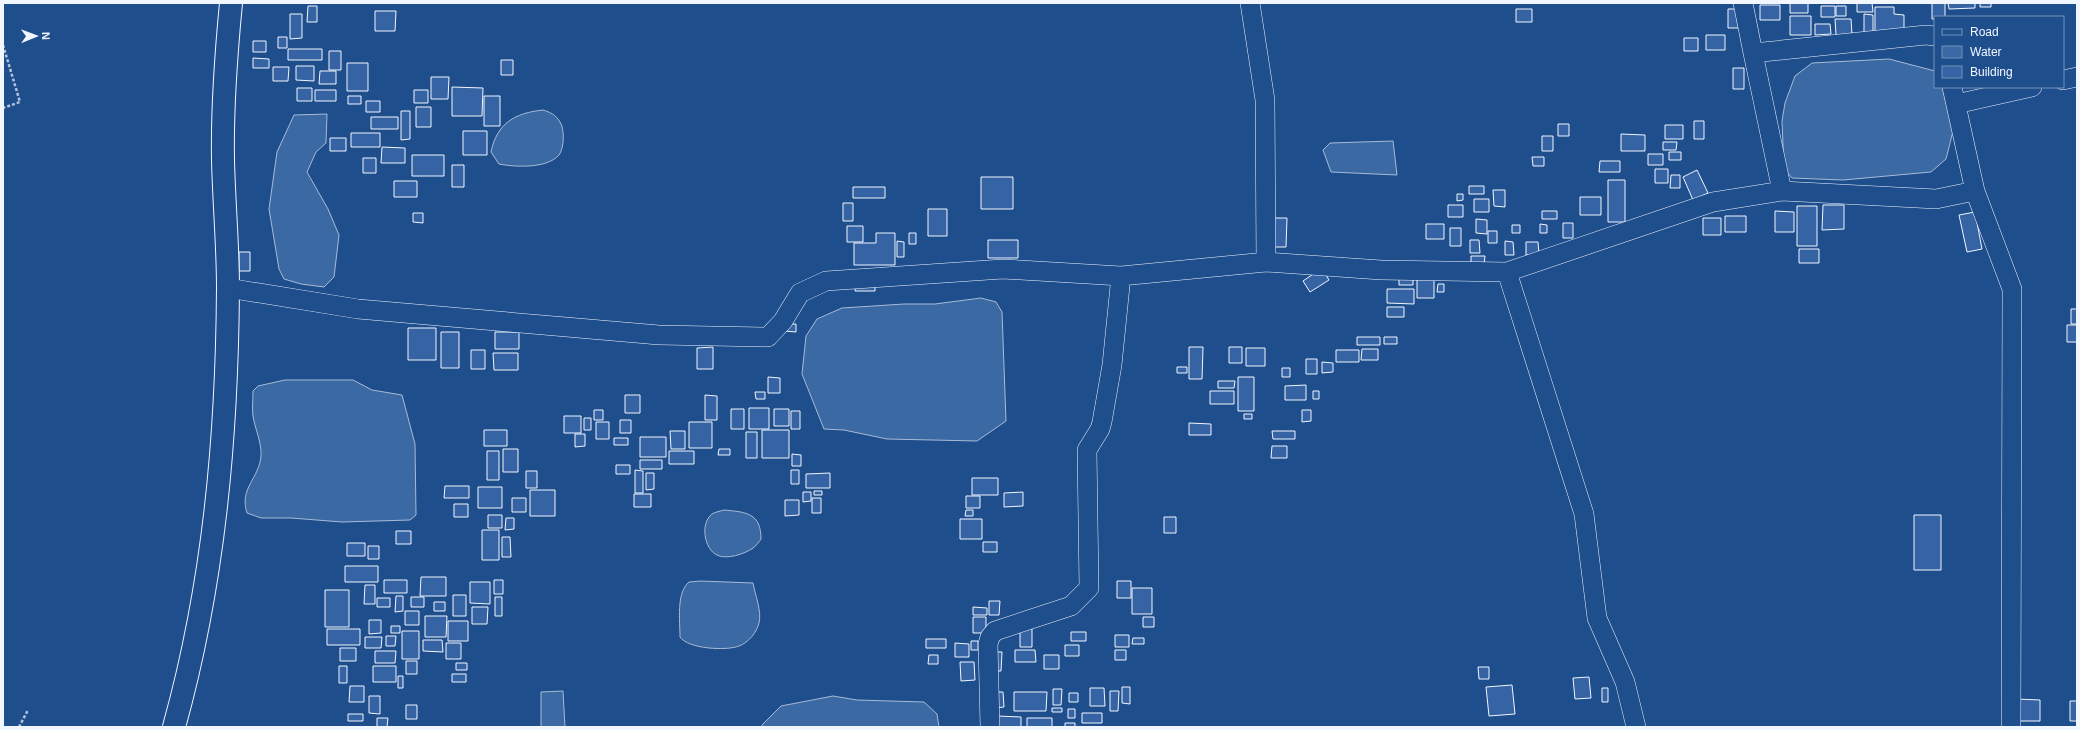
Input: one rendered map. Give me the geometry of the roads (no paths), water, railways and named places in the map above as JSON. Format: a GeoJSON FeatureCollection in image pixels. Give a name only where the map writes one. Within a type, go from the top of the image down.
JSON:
{"type":"FeatureCollection","features":[{"type":"Feature","properties":{"kind":"main road"},"geometry":{"type":"LineString","coordinates":[[174,727],[187,682],[205,595],[221,477],[228,288],[223,158],[226,53],[232,3]]}},
{"type":"Feature","properties":{"kind":"street"},"geometry":{"type":"LineString","coordinates":[[1250,3],[1265,100],[1266,262]]}},
{"type":"Feature","properties":{"kind":"street"},"geometry":{"type":"LineString","coordinates":[[1743,3],[1782,191]]}},
{"type":"Feature","properties":{"kind":"street"},"geometry":{"type":"LineString","coordinates":[[1753,53],[1926,34],[1934,36]]}},
{"type":"Feature","properties":{"kind":"street"},"geometry":{"type":"LineString","coordinates":[[2064,80],[2077,77]]}},
{"type":"Feature","properties":{"kind":"street"},"geometry":{"type":"LineString","coordinates":[[2011,727],[2012,289],[1975,191],[1954,96],[2023,88]]}},
{"type":"Feature","properties":{"kind":"street"},"geometry":{"type":"LineString","coordinates":[[228,288],[358,309],[659,335],[768,337],[783,321],[800,293],[826,281],[1003,270],[1121,276],[1266,262],[1381,270],[1507,272],[1713,202],[1782,191],[1936,199],[1975,191]]}},
{"type":"Feature","properties":{"kind":"street"},"geometry":{"type":"LineString","coordinates":[[1507,272],[1584,514],[1597,618],[1625,682],[1636,727]]}},
{"type":"Feature","properties":{"kind":"street"},"geometry":{"type":"LineString","coordinates":[[990,727],[988,644],[990,637],[995,631],[1071,606],[1089,588],[1087,450],[1100,429],[1102,422],[1112,365],[1121,276]]}},
{"type":"Feature","properties":{"kind":"water"},"geometry":{"type":"Polygon","coordinates":[[[1889,59],[1934,71],[1934,88],[1944,88],[1953,131],[1946,159],[1931,172],[1843,180],[1792,178],[1784,169],[1782,121],[1785,103],[1795,76],[1812,63],[1889,59]]]}},
{"type":"Feature","properties":{"kind":"water"},"geometry":{"type":"Polygon","coordinates":[[[543,110],[555,116],[562,125],[563,144],[559,155],[554,160],[539,165],[513,166],[499,164],[491,152],[494,142],[503,127],[516,117],[533,111],[543,110]]]}},
{"type":"Feature","properties":{"kind":"water"},"geometry":{"type":"Polygon","coordinates":[[[327,114],[326,143],[316,152],[307,172],[328,209],[339,235],[334,277],[324,287],[301,284],[284,279],[279,269],[269,209],[277,152],[294,115],[327,114]]]}},
{"type":"Feature","properties":{"kind":"water"},"geometry":{"type":"Polygon","coordinates":[[[1393,141],[1397,175],[1331,172],[1323,150],[1330,143],[1393,141]]]}},
{"type":"Feature","properties":{"kind":"water"},"geometry":{"type":"Polygon","coordinates":[[[981,298],[996,302],[1002,312],[1006,421],[977,441],[887,439],[844,430],[824,429],[802,374],[806,336],[817,319],[842,308],[904,304],[935,304],[981,298]]]}},
{"type":"Feature","properties":{"kind":"water"},"geometry":{"type":"Polygon","coordinates":[[[285,380],[353,380],[372,390],[402,395],[415,444],[416,515],[410,520],[342,522],[291,518],[261,518],[247,513],[245,504],[247,490],[257,471],[261,456],[253,416],[253,391],[258,386],[285,380]]]}},
{"type":"Feature","properties":{"kind":"water"},"geometry":{"type":"Polygon","coordinates":[[[724,510],[745,513],[755,519],[760,530],[761,539],[750,550],[735,556],[725,557],[717,555],[709,547],[705,536],[708,518],[716,512],[724,510]]]}},
{"type":"Feature","properties":{"kind":"water"},"geometry":{"type":"Polygon","coordinates":[[[689,582],[753,583],[760,618],[752,637],[746,642],[733,648],[717,649],[691,644],[684,641],[680,637],[679,615],[682,593],[689,582]]]}},
{"type":"Feature","properties":{"kind":"water"},"geometry":{"type":"Polygon","coordinates":[[[563,691],[565,727],[541,727],[541,692],[563,691]]]}},
{"type":"Feature","properties":{"kind":"water"},"geometry":{"type":"Polygon","coordinates":[[[833,696],[857,700],[924,702],[937,714],[939,727],[762,727],[762,725],[781,706],[833,696]]]}}]}
